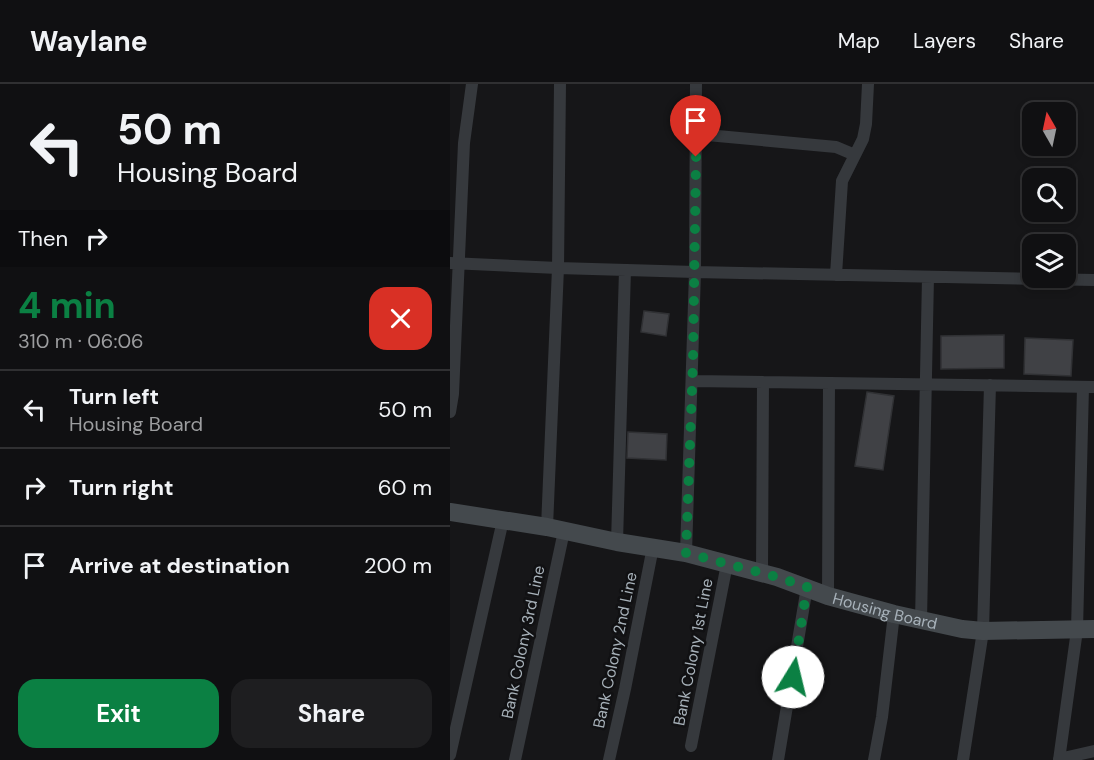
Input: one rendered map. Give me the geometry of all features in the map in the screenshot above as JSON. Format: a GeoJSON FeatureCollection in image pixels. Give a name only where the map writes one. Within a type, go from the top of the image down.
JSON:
{"type":"FeatureCollection","features":[{"type":"Feature","properties":{"kind":"main road","name":"Housing Board"},"geometry":{"type":"LineString","coordinates":[[450,512],[686,553],[762,572],[828,596],[921,621],[983,631],[1085,630]]}},
{"type":"Feature","properties":{"kind":"street"},"geometry":{"type":"LineString","coordinates":[[450,412],[454,263],[464,143],[472,84]]}},
{"type":"Feature","properties":{"kind":"street","name":"Bank Colony 3rd Line"},"geometry":{"type":"LineString","coordinates":[[514,760],[556,529],[560,84]]}},
{"type":"Feature","properties":{"kind":"street"},"geometry":{"type":"LineString","coordinates":[[686,553],[693,381],[696,84]]}},
{"type":"Feature","properties":{"kind":"street"},"geometry":{"type":"LineString","coordinates":[[836,275],[842,181],[862,139],[866,124],[868,84]]}},
{"type":"Feature","properties":{"kind":"street"},"geometry":{"type":"LineString","coordinates":[[696,134],[836,147],[855,155]]}},
{"type":"Feature","properties":{"kind":"street"},"geometry":{"type":"LineString","coordinates":[[454,263],[695,272],[1094,280]]}},
{"type":"Feature","properties":{"kind":"street"},"geometry":{"type":"LineString","coordinates":[[617,542],[625,270]]}},
{"type":"Feature","properties":{"kind":"street"},"geometry":{"type":"LineString","coordinates":[[921,621],[928,277]]}},
{"type":"Feature","properties":{"kind":"street"},"geometry":{"type":"LineString","coordinates":[[693,381],[1088,387],[1085,630],[1059,760],[1094,751]]}},
{"type":"Feature","properties":{"kind":"street"},"geometry":{"type":"LineString","coordinates":[[762,572],[763,382]]}},
{"type":"Feature","properties":{"kind":"street"},"geometry":{"type":"LineString","coordinates":[[828,596],[829,383]]}},
{"type":"Feature","properties":{"kind":"street"},"geometry":{"type":"LineString","coordinates":[[963,760],[983,631],[990,385]]}},
{"type":"Feature","properties":{"kind":"street"},"geometry":{"type":"LineString","coordinates":[[450,755],[503,520]]}},
{"type":"Feature","properties":{"kind":"street","name":"Bank Colony 2nd Line"},"geometry":{"type":"LineString","coordinates":[[609,760],[626,689],[653,547]]}},
{"type":"Feature","properties":{"kind":"street","name":"Bank Colony 1st Line"},"geometry":{"type":"LineString","coordinates":[[691,746],[727,564]]}},
{"type":"Feature","properties":{"kind":"street"},"geometry":{"type":"LineString","coordinates":[[778,760],[807,587]]}},
{"type":"Feature","properties":{"kind":"street"},"geometry":{"type":"LineString","coordinates":[[874,760],[882,717],[894,614]]}},
{"type":"Feature","properties":{"kind":"building"},"geometry":{"type":"Polygon","coordinates":[[[644,311],[669,314],[666,336],[641,332],[644,311]]]}},
{"type":"Feature","properties":{"kind":"building"},"geometry":{"type":"Polygon","coordinates":[[[1004,335],[1004,368],[941,369],[941,336],[1004,335]]]}},
{"type":"Feature","properties":{"kind":"building"},"geometry":{"type":"Polygon","coordinates":[[[1025,338],[1073,340],[1071,376],[1024,374],[1025,338]]]}},
{"type":"Feature","properties":{"kind":"building"},"geometry":{"type":"Polygon","coordinates":[[[867,392],[894,396],[883,470],[855,466],[867,392]]]}},
{"type":"Feature","properties":{"kind":"building"},"geometry":{"type":"Polygon","coordinates":[[[628,432],[667,434],[666,460],[627,458],[628,432]]]}},
{"type":"Feature","properties":{"kind":"route"},"geometry":{"type":"LineString","coordinates":[[696,157],[693,360],[686,553],[762,572],[807,587],[793,677]]}}]}
